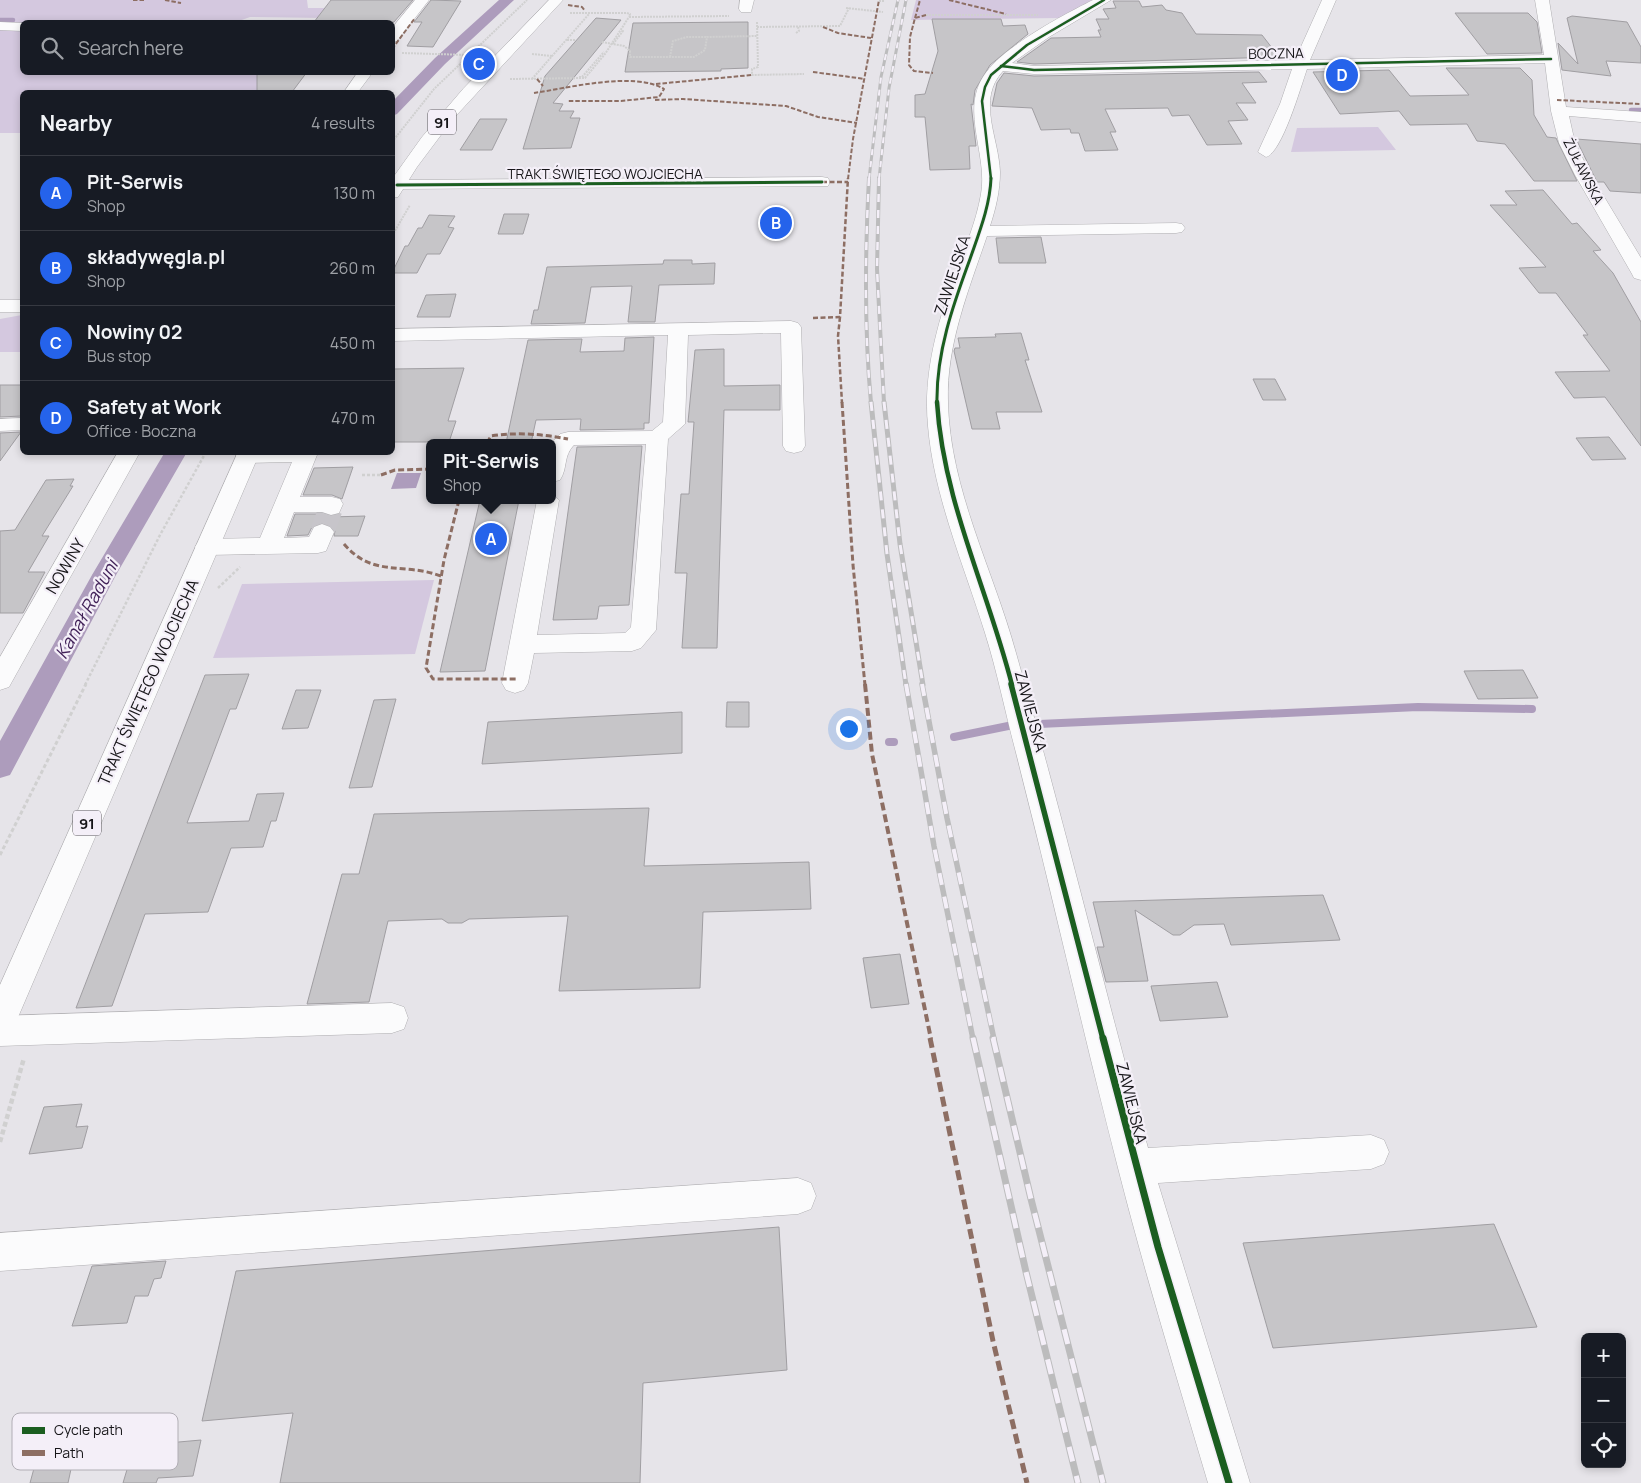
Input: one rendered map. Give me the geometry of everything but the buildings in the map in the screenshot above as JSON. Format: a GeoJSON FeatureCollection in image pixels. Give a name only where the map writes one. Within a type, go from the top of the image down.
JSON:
{"type":"FeatureCollection","features":[{"type":"Feature","properties":{"kind":"street"},"geometry":{"type":"LineString","coordinates":[[395,34],[422,0]]}},
{"type":"Feature","properties":{"kind":"street","name":"TRAKT ŚWIĘTEGO WOJCIECHA"},"geometry":{"type":"LineString","coordinates":[[395,189],[426,141],[456,105],[556,0]]}},
{"type":"Feature","properties":{"kind":"street","name":"ZAWIEJSKA"},"geometry":{"type":"LineString","coordinates":[[1104,0],[1066,20],[1001,66],[990,77],[983,95],[982,126],[992,161],[988,208],[956,300],[939,364],[937,402],[940,444],[963,530],[997,631],[1065,886],[1135,1167],[1229,1483]]}},
{"type":"Feature","properties":{"kind":"street"},"geometry":{"type":"LineString","coordinates":[[1266,152],[1288,104],[1301,64],[1330,0]]}},
{"type":"Feature","properties":{"kind":"street","name":"ŻUŁAWSKA"},"geometry":{"type":"LineString","coordinates":[[1542,0],[1546,16],[1559,111],[1567,143],[1583,175],[1641,274]]}},
{"type":"Feature","properties":{"kind":"street"},"geometry":{"type":"LineString","coordinates":[[0,26],[20,27]]}},
{"type":"Feature","properties":{"kind":"street","name":"BOCZNA"},"geometry":{"type":"LineString","coordinates":[[1001,66],[1034,70],[1551,59]]}},
{"type":"Feature","properties":{"kind":"street"},"geometry":{"type":"LineString","coordinates":[[352,90],[364,75]]}},
{"type":"Feature","properties":{"kind":"street"},"geometry":{"type":"LineString","coordinates":[[1559,111],[1641,117]]}},
{"type":"Feature","properties":{"kind":"street","name":"TRAKT ŚWIĘTEGO WOJCIECHA"},"geometry":{"type":"LineString","coordinates":[[395,189],[421,185],[822,182]]}},
{"type":"Feature","properties":{"kind":"street"},"geometry":{"type":"LineString","coordinates":[[979,231],[1176,228]]}},
{"type":"Feature","properties":{"kind":"street"},"geometry":{"type":"LineString","coordinates":[[0,306],[20,306]]}},
{"type":"Feature","properties":{"kind":"street"},"geometry":{"type":"LineString","coordinates":[[395,335],[678,331],[792,327],[794,446]]}},
{"type":"Feature","properties":{"kind":"street"},"geometry":{"type":"LineString","coordinates":[[556,450],[568,439],[657,437],[674,424],[678,331]]}},
{"type":"Feature","properties":{"kind":"street"},"geometry":{"type":"LineString","coordinates":[[0,424],[20,424]]}},
{"type":"Feature","properties":{"kind":"street"},"geometry":{"type":"LineString","coordinates":[[523,644],[632,642],[643,630],[657,437]]}},
{"type":"Feature","properties":{"kind":"street","name":"NOWINY"},"geometry":{"type":"LineString","coordinates":[[0,680],[127,455]]}},
{"type":"Feature","properties":{"kind":"street","name":"TRAKT ŚWIĘTEGO WOJCIECHA"},"geometry":{"type":"LineString","coordinates":[[0,1022],[248,455]]}},
{"type":"Feature","properties":{"kind":"street"},"geometry":{"type":"LineString","coordinates":[[270,546],[306,455]]}},
{"type":"Feature","properties":{"kind":"street"},"geometry":{"type":"LineString","coordinates":[[285,505],[332,504],[331,508]]}},
{"type":"Feature","properties":{"kind":"street"},"geometry":{"type":"LineString","coordinates":[[515,683],[547,504]]}},
{"type":"Feature","properties":{"kind":"street"},"geometry":{"type":"LineString","coordinates":[[207,547],[318,544],[322,532]]}},
{"type":"Feature","properties":{"kind":"street"},"geometry":{"type":"LineString","coordinates":[[0,1031],[392,1018]]}},
{"type":"Feature","properties":{"kind":"street"},"geometry":{"type":"LineString","coordinates":[[1135,1167],[1371,1152]]}},
{"type":"Feature","properties":{"kind":"street"},"geometry":{"type":"LineString","coordinates":[[0,1252],[798,1196]]}},
{"type":"Feature","properties":{"kind":"path"},"geometry":{"type":"LineString","coordinates":[[395,138],[434,89],[527,0]]}},
{"type":"Feature","properties":{"kind":"path"},"geometry":{"type":"LineString","coordinates":[[879,1],[885,1]]}},
{"type":"Feature","properties":{"kind":"path"},"geometry":{"type":"LineString","coordinates":[[846,8],[883,12]]}},
{"type":"Feature","properties":{"kind":"path"},"geometry":{"type":"LineString","coordinates":[[757,27],[840,26],[849,8]]}},
{"type":"Feature","properties":{"kind":"path"},"geometry":{"type":"LineString","coordinates":[[629,17],[747,10],[757,27],[758,67],[752,69],[752,75],[804,74]]}},
{"type":"Feature","properties":{"kind":"path"},"geometry":{"type":"LineString","coordinates":[[566,12],[589,14],[627,13],[630,14],[629,17]]}},
{"type":"Feature","properties":{"kind":"path"},"geometry":{"type":"LineString","coordinates":[[926,15],[1031,13],[1066,20]]}},
{"type":"Feature","properties":{"kind":"path"},"geometry":{"type":"LineString","coordinates":[[533,78],[589,14]]}},
{"type":"Feature","properties":{"kind":"path"},"geometry":{"type":"LineString","coordinates":[[505,79],[585,78],[629,17]]}},
{"type":"Feature","properties":{"kind":"path"},"geometry":{"type":"LineString","coordinates":[[838,19],[844,19]]}},
{"type":"Feature","properties":{"kind":"path"},"geometry":{"type":"LineString","coordinates":[[796,33],[799,31],[798,27]]}},
{"type":"Feature","properties":{"kind":"path"},"geometry":{"type":"LineString","coordinates":[[670,57],[673,41],[687,37],[757,36]]}},
{"type":"Feature","properties":{"kind":"path"},"geometry":{"type":"LineString","coordinates":[[602,42],[629,50],[630,58],[670,57],[702,55],[706,50],[707,37]]}},
{"type":"Feature","properties":{"kind":"path"},"geometry":{"type":"LineString","coordinates":[[566,40],[576,40]]}},
{"type":"Feature","properties":{"kind":"path"},"geometry":{"type":"LineString","coordinates":[[401,53],[469,55]]}},
{"type":"Feature","properties":{"kind":"path"},"geometry":{"type":"LineString","coordinates":[[528,53],[552,56]]}},
{"type":"Feature","properties":{"kind":"path"},"geometry":{"type":"LineString","coordinates":[[527,76],[533,78]]}},
{"type":"Feature","properties":{"kind":"path"},"geometry":{"type":"LineString","coordinates":[[395,231],[421,185]]}},
{"type":"Feature","properties":{"kind":"path"},"geometry":{"type":"LineString","coordinates":[[0,855],[133,587],[204,455]]}},
{"type":"Feature","properties":{"kind":"path"},"geometry":{"type":"LineString","coordinates":[[362,475],[381,475]]}},
{"type":"Feature","properties":{"kind":"shaded area"},"geometry":{"type":"Polygon","coordinates":[[[0,0],[307,0],[308,8],[403,8],[395,19],[250,17],[242,20],[20,20],[20,24],[0,24],[0,0]]]}},
{"type":"Feature","properties":{"kind":"shaded area"},"geometry":{"type":"Polygon","coordinates":[[[916,0],[1096,0],[1062,18],[911,20],[916,0]]]}},
{"type":"Feature","properties":{"kind":"shaded area"},"geometry":{"type":"Polygon","coordinates":[[[0,29],[20,31],[20,75],[277,75],[258,90],[20,90],[20,133],[0,133],[0,29]]]}},
{"type":"Feature","properties":{"kind":"shaded area"},"geometry":{"type":"Polygon","coordinates":[[[1378,127],[1396,150],[1291,152],[1297,128],[1378,127]]]}},
{"type":"Feature","properties":{"kind":"shaded area"},"geometry":{"type":"Polygon","coordinates":[[[20,315],[20,352],[0,352],[0,319],[20,315]]]}},
{"type":"Feature","properties":{"kind":"shaded area"},"geometry":{"type":"Polygon","coordinates":[[[397,473],[421,473],[416,488],[391,489],[397,473]]]}},
{"type":"Feature","properties":{"kind":"shaded area"},"geometry":{"type":"Polygon","coordinates":[[[434,580],[415,654],[213,658],[242,584],[434,580]]]}},
{"type":"Feature","properties":{"kind":"waterway","name":"Kanał Raduni"},"geometry":{"type":"LineString","coordinates":[[395,108],[440,61],[507,0]]}},
{"type":"Feature","properties":{"kind":"waterway"},"geometry":{"type":"LineString","coordinates":[[0,20],[13,20]]}},
{"type":"Feature","properties":{"kind":"waterway"},"geometry":{"type":"LineString","coordinates":[[1631,110],[1641,110]]}},
{"type":"Feature","properties":{"kind":"waterway","name":"Kanał Raduni"},"geometry":{"type":"LineString","coordinates":[[0,767],[104,575],[174,455]]}},
{"type":"Feature","properties":{"kind":"waterway"},"geometry":{"type":"LineString","coordinates":[[1039,724],[1418,707],[1532,709]]}},
{"type":"Feature","properties":{"kind":"waterway"},"geometry":{"type":"LineString","coordinates":[[954,737],[1013,725]]}},
{"type":"Feature","properties":{"kind":"waterway"},"geometry":{"type":"LineString","coordinates":[[889,742],[894,742]]}},
{"type":"Feature","properties":{"kind":"tunnel"},"geometry":{"type":"LineString","coordinates":[[322,532],[331,508]]}},
{"type":"Feature","properties":{"kind":"railway"},"geometry":{"type":"LineString","coordinates":[[869,179],[881,77],[898,0]]}},
{"type":"Feature","properties":{"kind":"railway"},"geometry":{"type":"LineString","coordinates":[[879,179],[889,88],[906,0]]}},
{"type":"Feature","properties":{"kind":"railway"},"geometry":{"type":"LineString","coordinates":[[869,178],[866,290],[867,347],[871,403]]}},
{"type":"Feature","properties":{"kind":"railway"},"geometry":{"type":"LineString","coordinates":[[879,178],[877,269],[884,403]]}},
{"type":"Feature","properties":{"kind":"railway"},"geometry":{"type":"LineString","coordinates":[[871,402],[887,554],[906,685]]}},
{"type":"Feature","properties":{"kind":"railway"},"geometry":{"type":"LineString","coordinates":[[884,402],[900,544],[923,685]]}},
{"type":"Feature","properties":{"kind":"railway"},"geometry":{"type":"LineString","coordinates":[[906,684],[934,846],[973,1039]]}},
{"type":"Feature","properties":{"kind":"railway"},"geometry":{"type":"LineString","coordinates":[[922,684],[947,818],[994,1039]]}},
{"type":"Feature","properties":{"kind":"railway"},"geometry":{"type":"LineString","coordinates":[[973,1038],[1026,1272],[1078,1483]]}},
{"type":"Feature","properties":{"kind":"railway"},"geometry":{"type":"LineString","coordinates":[[993,1038],[1031,1199],[1103,1483]]}},
{"type":"Feature","properties":{"kind":"marked path"},"geometry":{"type":"LineString","coordinates":[[133,0],[145,0]]}},
{"type":"Feature","properties":{"kind":"marked path"},"geometry":{"type":"LineString","coordinates":[[165,0],[181,3]]}},
{"type":"Feature","properties":{"kind":"marked path"},"geometry":{"type":"LineString","coordinates":[[813,318],[840,317],[848,182],[853,139],[879,0]]}},
{"type":"Feature","properties":{"kind":"marked path"},"geometry":{"type":"LineString","coordinates":[[915,18],[920,0]]}},
{"type":"Feature","properties":{"kind":"marked path"},"geometry":{"type":"LineString","coordinates":[[949,0],[1006,14]]}},
{"type":"Feature","properties":{"kind":"marked path"},"geometry":{"type":"LineString","coordinates":[[568,5],[582,7],[585,11]]}},
{"type":"Feature","properties":{"kind":"marked path"},"geometry":{"type":"LineString","coordinates":[[926,15],[915,18],[910,37],[909,65],[914,71],[933,73]]}},
{"type":"Feature","properties":{"kind":"marked path"},"geometry":{"type":"LineString","coordinates":[[395,45],[415,18]]}},
{"type":"Feature","properties":{"kind":"marked path"},"geometry":{"type":"LineString","coordinates":[[823,27],[838,33],[871,38]]}},
{"type":"Feature","properties":{"kind":"marked path"},"geometry":{"type":"LineString","coordinates":[[813,72],[865,79]]}},
{"type":"Feature","properties":{"kind":"marked path"},"geometry":{"type":"LineString","coordinates":[[656,84],[752,75]]}},
{"type":"Feature","properties":{"kind":"marked path"},"geometry":{"type":"LineString","coordinates":[[537,79],[543,86]]}},
{"type":"Feature","properties":{"kind":"marked path"},"geometry":{"type":"LineString","coordinates":[[534,93],[623,82],[656,84],[664,89],[659,97],[621,101],[568,101]]}},
{"type":"Feature","properties":{"kind":"marked path"},"geometry":{"type":"LineString","coordinates":[[655,100],[683,99],[786,106],[803,110],[818,117],[857,123]]}},
{"type":"Feature","properties":{"kind":"marked path"},"geometry":{"type":"LineString","coordinates":[[1557,100],[1641,104]]}},
{"type":"Feature","properties":{"kind":"marked path"},"geometry":{"type":"LineString","coordinates":[[822,182],[848,182]]}},
{"type":"Feature","properties":{"kind":"marked path"},"geometry":{"type":"LineString","coordinates":[[840,317],[838,336],[853,565],[872,754],[993,1341],[1027,1483]]}},
{"type":"Feature","properties":{"kind":"marked path"},"geometry":{"type":"LineString","coordinates":[[489,439],[491,436],[520,433],[568,439]]}},
{"type":"Feature","properties":{"kind":"marked path"},"geometry":{"type":"LineString","coordinates":[[381,475],[395,470],[426,469]]}},
{"type":"Feature","properties":{"kind":"marked path"},"geometry":{"type":"LineString","coordinates":[[458,504],[444,560],[426,668],[433,679],[516,679]]}},
{"type":"Feature","properties":{"kind":"marked path"},"geometry":{"type":"LineString","coordinates":[[344,544],[365,563],[387,568],[415,569],[441,576]]}},
{"type":"Feature","properties":{"kind":"cycle path"},"geometry":{"type":"LineString","coordinates":[[1104,0],[1061,23],[1027,45],[1000,66],[991,75],[985,87],[982,114],[990,157],[990,194],[957,295],[943,347],[937,401],[939,428],[943,456],[958,514],[1004,653],[1147,1208],[1229,1483]]}},
{"type":"Feature","properties":{"kind":"cycle path"},"geometry":{"type":"LineString","coordinates":[[1001,66],[1034,70],[1551,59]]}},
{"type":"Feature","properties":{"kind":"cycle path"},"geometry":{"type":"LineString","coordinates":[[397,185],[822,182]]}},
{"type":"Feature","properties":{"kind":"place","name":"Nowiny 02"},"geometry":{"type":"Point","coordinates":[479,64]}},
{"type":"Feature","properties":{"kind":"place","name":"Safety at Work"},"geometry":{"type":"Point","coordinates":[1342,75]}},
{"type":"Feature","properties":{"kind":"place","name":"składywęgla.pl"},"geometry":{"type":"Point","coordinates":[776,223]}},
{"type":"Feature","properties":{"kind":"place","name":"Pit-Serwis"},"geometry":{"type":"Point","coordinates":[491,539]}}]}
